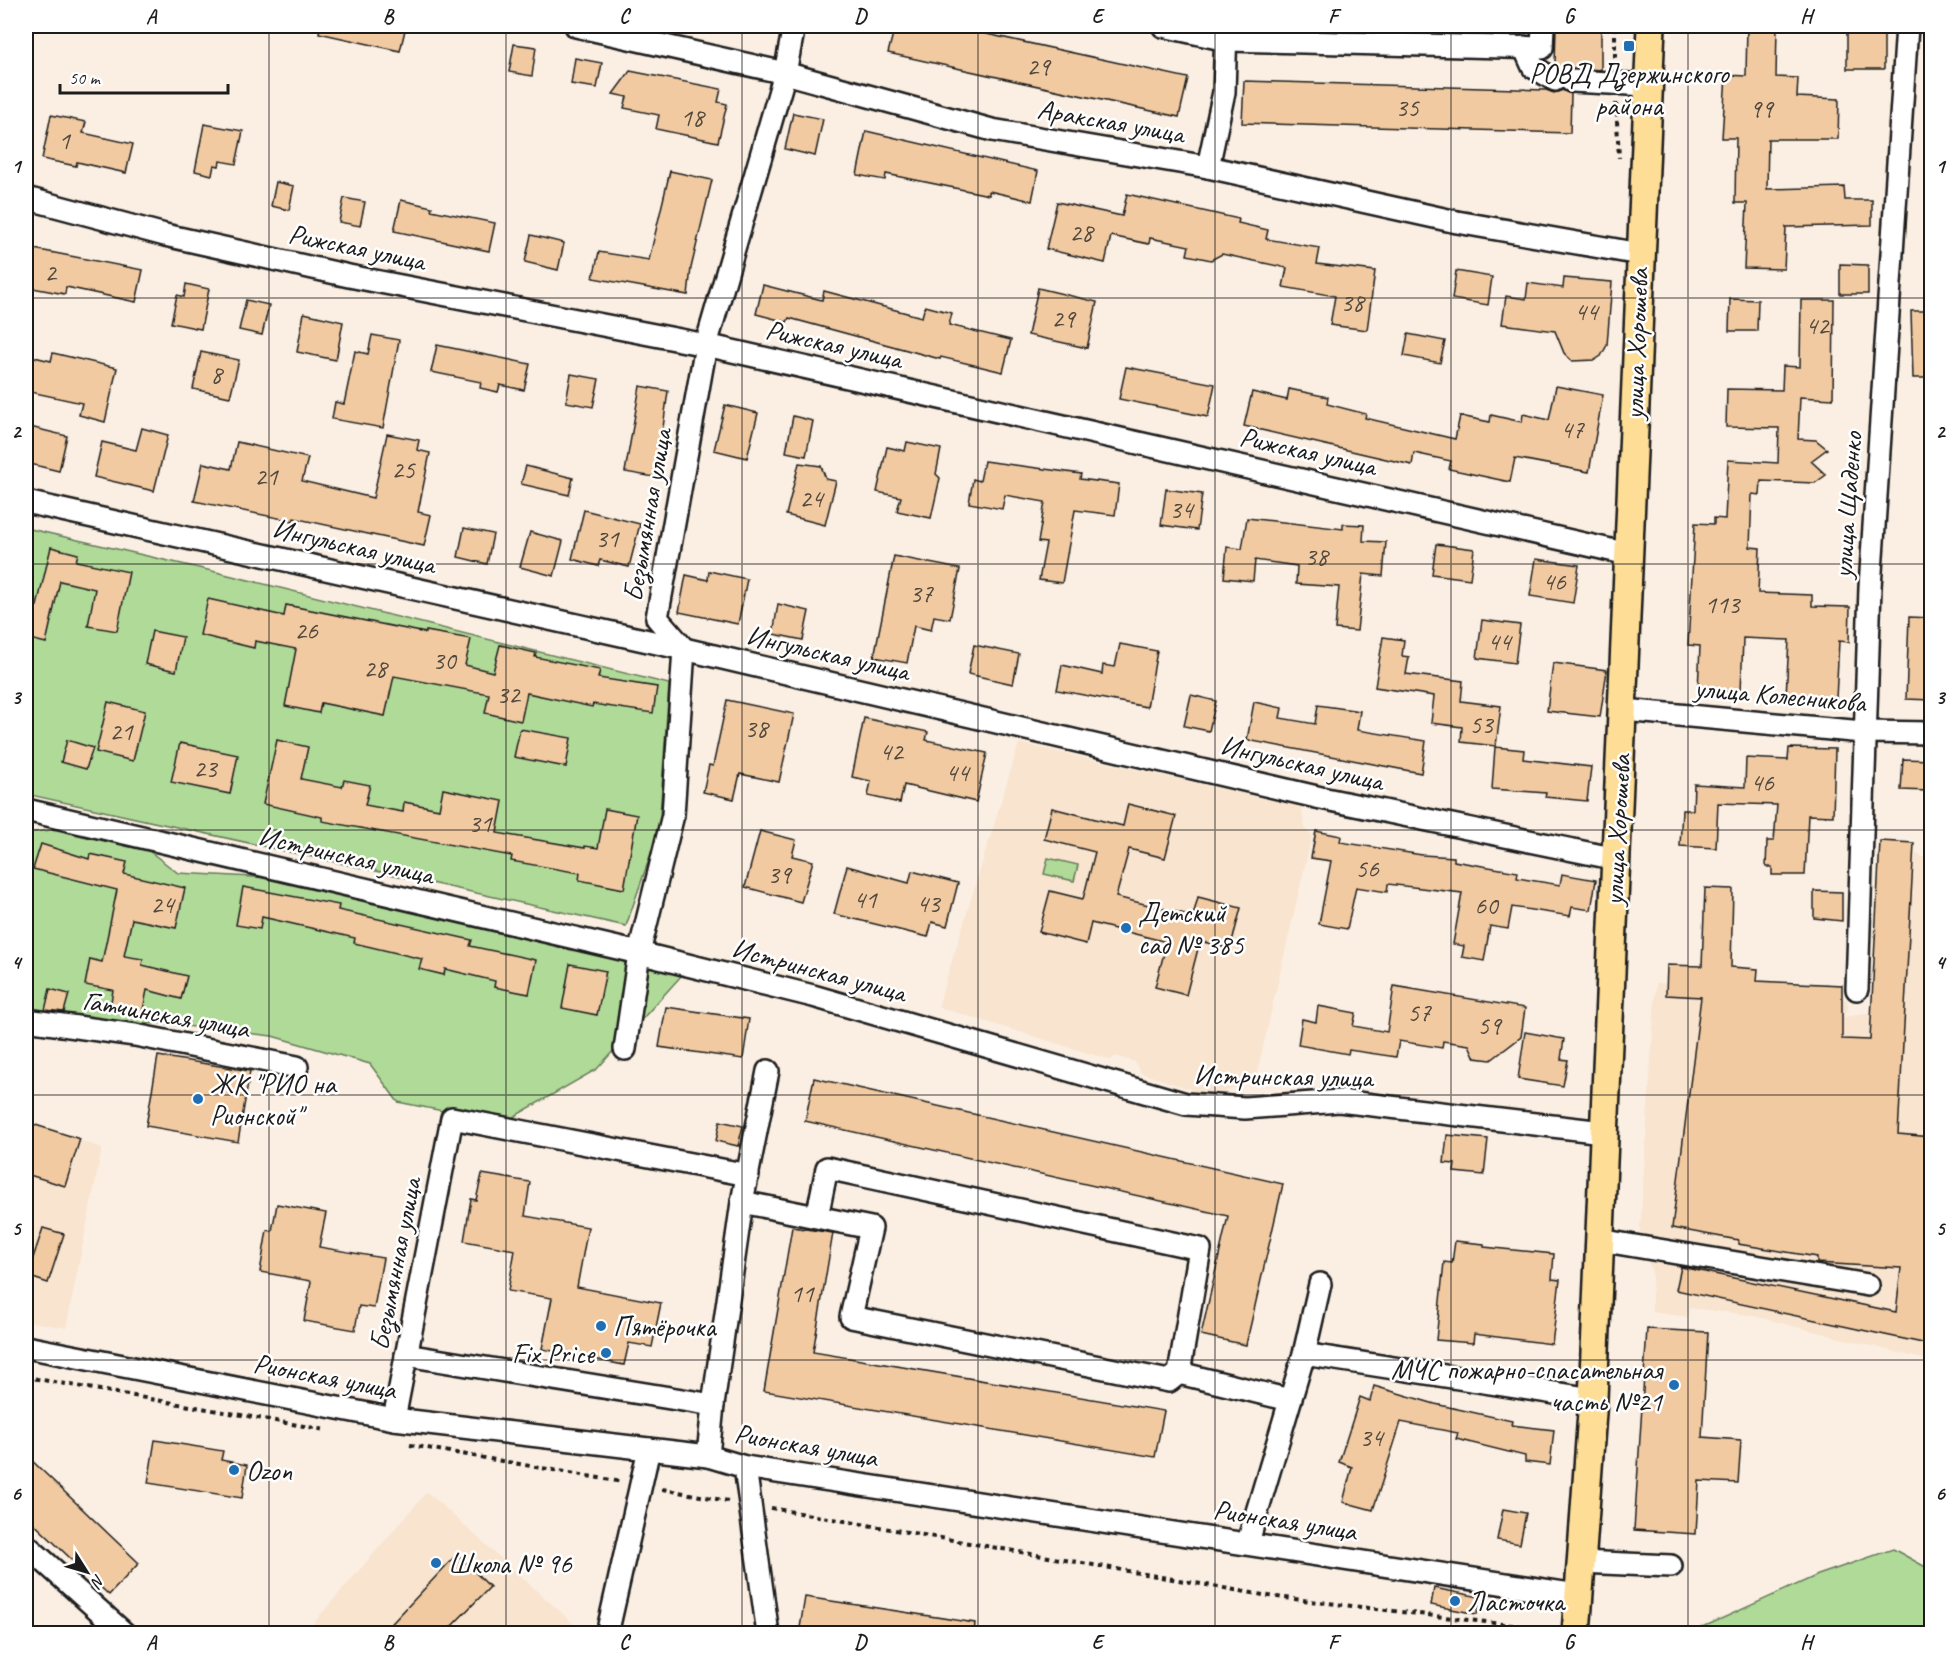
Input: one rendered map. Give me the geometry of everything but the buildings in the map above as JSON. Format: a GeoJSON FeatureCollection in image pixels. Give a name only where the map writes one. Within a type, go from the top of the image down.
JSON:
{"type":"FeatureCollection","features":[{"type":"Feature","properties":{"kind":"main road","name":"улица Хорошева"},"geometry":{"type":"LineString","coordinates":[[1565,1632],[1577,1595],[1593,1399],[1603,1132],[1624,710],[1628,554],[1651,26]]}},
{"type":"Feature","properties":{"kind":"street","name":"Аракская улица"},"geometry":{"type":"LineString","coordinates":[[576,26],[785,73],[992,130],[1208,167],[1457,222],[1640,254]]}},
{"type":"Feature","properties":{"kind":"street","name":"Безымянная улица"},"geometry":{"type":"LineString","coordinates":[[684,649],[657,618],[706,345],[785,73],[794,26]]}},
{"type":"Feature","properties":{"kind":"street"},"geometry":{"type":"LineString","coordinates":[[1163,26],[1226,33],[1542,48],[1543,26]]}},
{"type":"Feature","properties":{"kind":"street","name":"улица Щаденко"},"geometry":{"type":"LineString","coordinates":[[1857,988],[1863,732],[1870,587],[1907,26]]}},
{"type":"Feature","properties":{"kind":"street"},"geometry":{"type":"LineString","coordinates":[[1208,167],[1224,92],[1226,33]]}},
{"type":"Feature","properties":{"kind":"street"},"geometry":{"type":"LineString","coordinates":[[1524,47],[1533,68],[1563,80],[1648,85]]}},
{"type":"Feature","properties":{"kind":"street","name":"Рижская улица"},"geometry":{"type":"LineString","coordinates":[[26,198],[165,235],[349,276],[706,345],[1628,554]]}},
{"type":"Feature","properties":{"kind":"street","name":"Ингульская улица"},"geometry":{"type":"LineString","coordinates":[[26,502],[684,649],[1321,798],[1606,856],[1616,865]]}},
{"type":"Feature","properties":{"kind":"street"},"geometry":{"type":"LineString","coordinates":[[625,1049],[639,953],[673,815],[684,649]]}},
{"type":"Feature","properties":{"kind":"street","name":"улица Колесникова"},"geometry":{"type":"LineString","coordinates":[[1624,710],[1863,732],[1932,733]]}},
{"type":"Feature","properties":{"kind":"street","name":"Истринская улица"},"geometry":{"type":"LineString","coordinates":[[26,810],[639,953],[813,996],[1186,1104],[1245,1108],[1339,1101],[1603,1132]]}},
{"type":"Feature","properties":{"kind":"street","name":"Гатчинская улица"},"geometry":{"type":"LineString","coordinates":[[26,1020],[135,1035],[297,1067]]}},
{"type":"Feature","properties":{"kind":"street"},"geometry":{"type":"LineString","coordinates":[[708,1456],[713,1404],[742,1202],[768,1071]]}},
{"type":"Feature","properties":{"kind":"street","name":"Безымянная улица"},"geometry":{"type":"LineString","coordinates":[[394,1419],[452,1118],[748,1175]]}},
{"type":"Feature","properties":{"kind":"street"},"geometry":{"type":"LineString","coordinates":[[742,1202],[871,1228],[850,1317],[1169,1381],[1179,1373],[1200,1249],[827,1168],[817,1217]]}},
{"type":"Feature","properties":{"kind":"street"},"geometry":{"type":"LineString","coordinates":[[1599,1240],[1868,1285]]}},
{"type":"Feature","properties":{"kind":"street"},"geometry":{"type":"LineString","coordinates":[[1248,1542],[1304,1354],[1320,1284]]}},
{"type":"Feature","properties":{"kind":"street","name":"Рионская улица"},"geometry":{"type":"LineString","coordinates":[[26,1347],[394,1419],[708,1456],[745,1467],[1248,1542],[1577,1595]]}},
{"type":"Feature","properties":{"kind":"street"},"geometry":{"type":"LineString","coordinates":[[1304,1354],[1593,1399]]}},
{"type":"Feature","properties":{"kind":"street"},"geometry":{"type":"LineString","coordinates":[[406,1355],[713,1404]]}},
{"type":"Feature","properties":{"kind":"street"},"geometry":{"type":"LineString","coordinates":[[1179,1373],[1290,1400]]}},
{"type":"Feature","properties":{"kind":"street"},"geometry":{"type":"LineString","coordinates":[[607,1634],[649,1449]]}},
{"type":"Feature","properties":{"kind":"street"},"geometry":{"type":"LineString","coordinates":[[745,1467],[768,1634]]}},
{"type":"Feature","properties":{"kind":"street"},"geometry":{"type":"LineString","coordinates":[[26,1545],[125,1634]]}},
{"type":"Feature","properties":{"kind":"street"},"geometry":{"type":"LineString","coordinates":[[1580,1562],[1671,1566]]}},
{"type":"Feature","properties":{"kind":"path"},"geometry":{"type":"LineString","coordinates":[[26,1377],[327,1430]]}},
{"type":"Feature","properties":{"kind":"path"},"geometry":{"type":"LineString","coordinates":[[408,1444],[1269,1596],[1565,1632]]}},
{"type":"Feature","properties":{"kind":"shaded area","name":"Детский сад № 385"},"geometry":{"type":"Polygon","coordinates":[[[1019,743],[1301,807],[1305,828],[1312,835],[1256,1077],[1214,1097],[1141,1073],[1135,1062],[1115,1056],[1111,1060],[938,1007],[1019,743]]]}},
{"type":"Feature","properties":{"kind":"shaded area"},"geometry":{"type":"Polygon","coordinates":[[[1880,850],[1911,851],[1931,861],[1931,1171],[1881,1169],[1873,987],[1880,850]]]}},
{"type":"Feature","properties":{"kind":"shaded area"},"geometry":{"type":"Polygon","coordinates":[[[1656,983],[1753,987],[1754,994],[1847,999],[1848,1009],[1843,1017],[1879,1012],[1878,1170],[1931,1173],[1931,1361],[1750,1315],[1689,1308],[1688,1317],[1652,1312],[1652,1273],[1640,1231],[1656,983]]]}},
{"type":"Feature","properties":{"kind":"shaded area"},"geometry":{"type":"Polygon","coordinates":[[[26,1122],[102,1148],[66,1328],[26,1321],[26,1122]]]}},
{"type":"Feature","properties":{"kind":"shaded area","name":"Школа № 96"},"geometry":{"type":"Polygon","coordinates":[[[427,1492],[584,1633],[304,1634],[427,1492]]]}},
{"type":"Feature","properties":{"kind":"green space"},"geometry":{"type":"Polygon","coordinates":[[[26,528],[212,571],[669,684],[659,830],[626,926],[26,794],[26,528]]]}},
{"type":"Feature","properties":{"kind":"green space"},"geometry":{"type":"Polygon","coordinates":[[[60,829],[149,851],[178,873],[272,878],[682,975],[597,1069],[503,1123],[398,1102],[370,1064],[272,1036],[160,1023],[98,1027],[26,1011],[26,833],[60,829]]]}},
{"type":"Feature","properties":{"kind":"green space"},"geometry":{"type":"Polygon","coordinates":[[[1048,858],[1078,865],[1074,881],[1044,874],[1048,858]]]}},
{"type":"Feature","properties":{"kind":"green space"},"geometry":{"type":"Polygon","coordinates":[[[1893,1549],[1931,1570],[1931,1633],[1690,1633],[1818,1575],[1893,1549]]]}},
{"type":"Feature","properties":{"kind":"place","name":"РОВД Дзержинского района"},"geometry":{"type":"Point","coordinates":[1629,46]}},
{"type":"Feature","properties":{"kind":"place","name":"Детский сад № 385"},"geometry":{"type":"Point","coordinates":[1126,928]}},
{"type":"Feature","properties":{"kind":"place","name":"ЖК \"РИО на Рионской\""},"geometry":{"type":"Point","coordinates":[198,1099]}},
{"type":"Feature","properties":{"kind":"place","name":"Пятёрочка"},"geometry":{"type":"Point","coordinates":[601,1326]}},
{"type":"Feature","properties":{"kind":"place","name":"Fix Price"},"geometry":{"type":"Point","coordinates":[606,1353]}},
{"type":"Feature","properties":{"kind":"place","name":"МЧС пожарно-спасательная часть №21"},"geometry":{"type":"Point","coordinates":[1674,1385]}},
{"type":"Feature","properties":{"kind":"place","name":"Ozon"},"geometry":{"type":"Point","coordinates":[234,1470]}},
{"type":"Feature","properties":{"kind":"place","name":"Школа № 96"},"geometry":{"type":"Point","coordinates":[436,1563]}},
{"type":"Feature","properties":{"kind":"place","name":"Ласточка"},"geometry":{"type":"Point","coordinates":[1455,1601]}}]}
